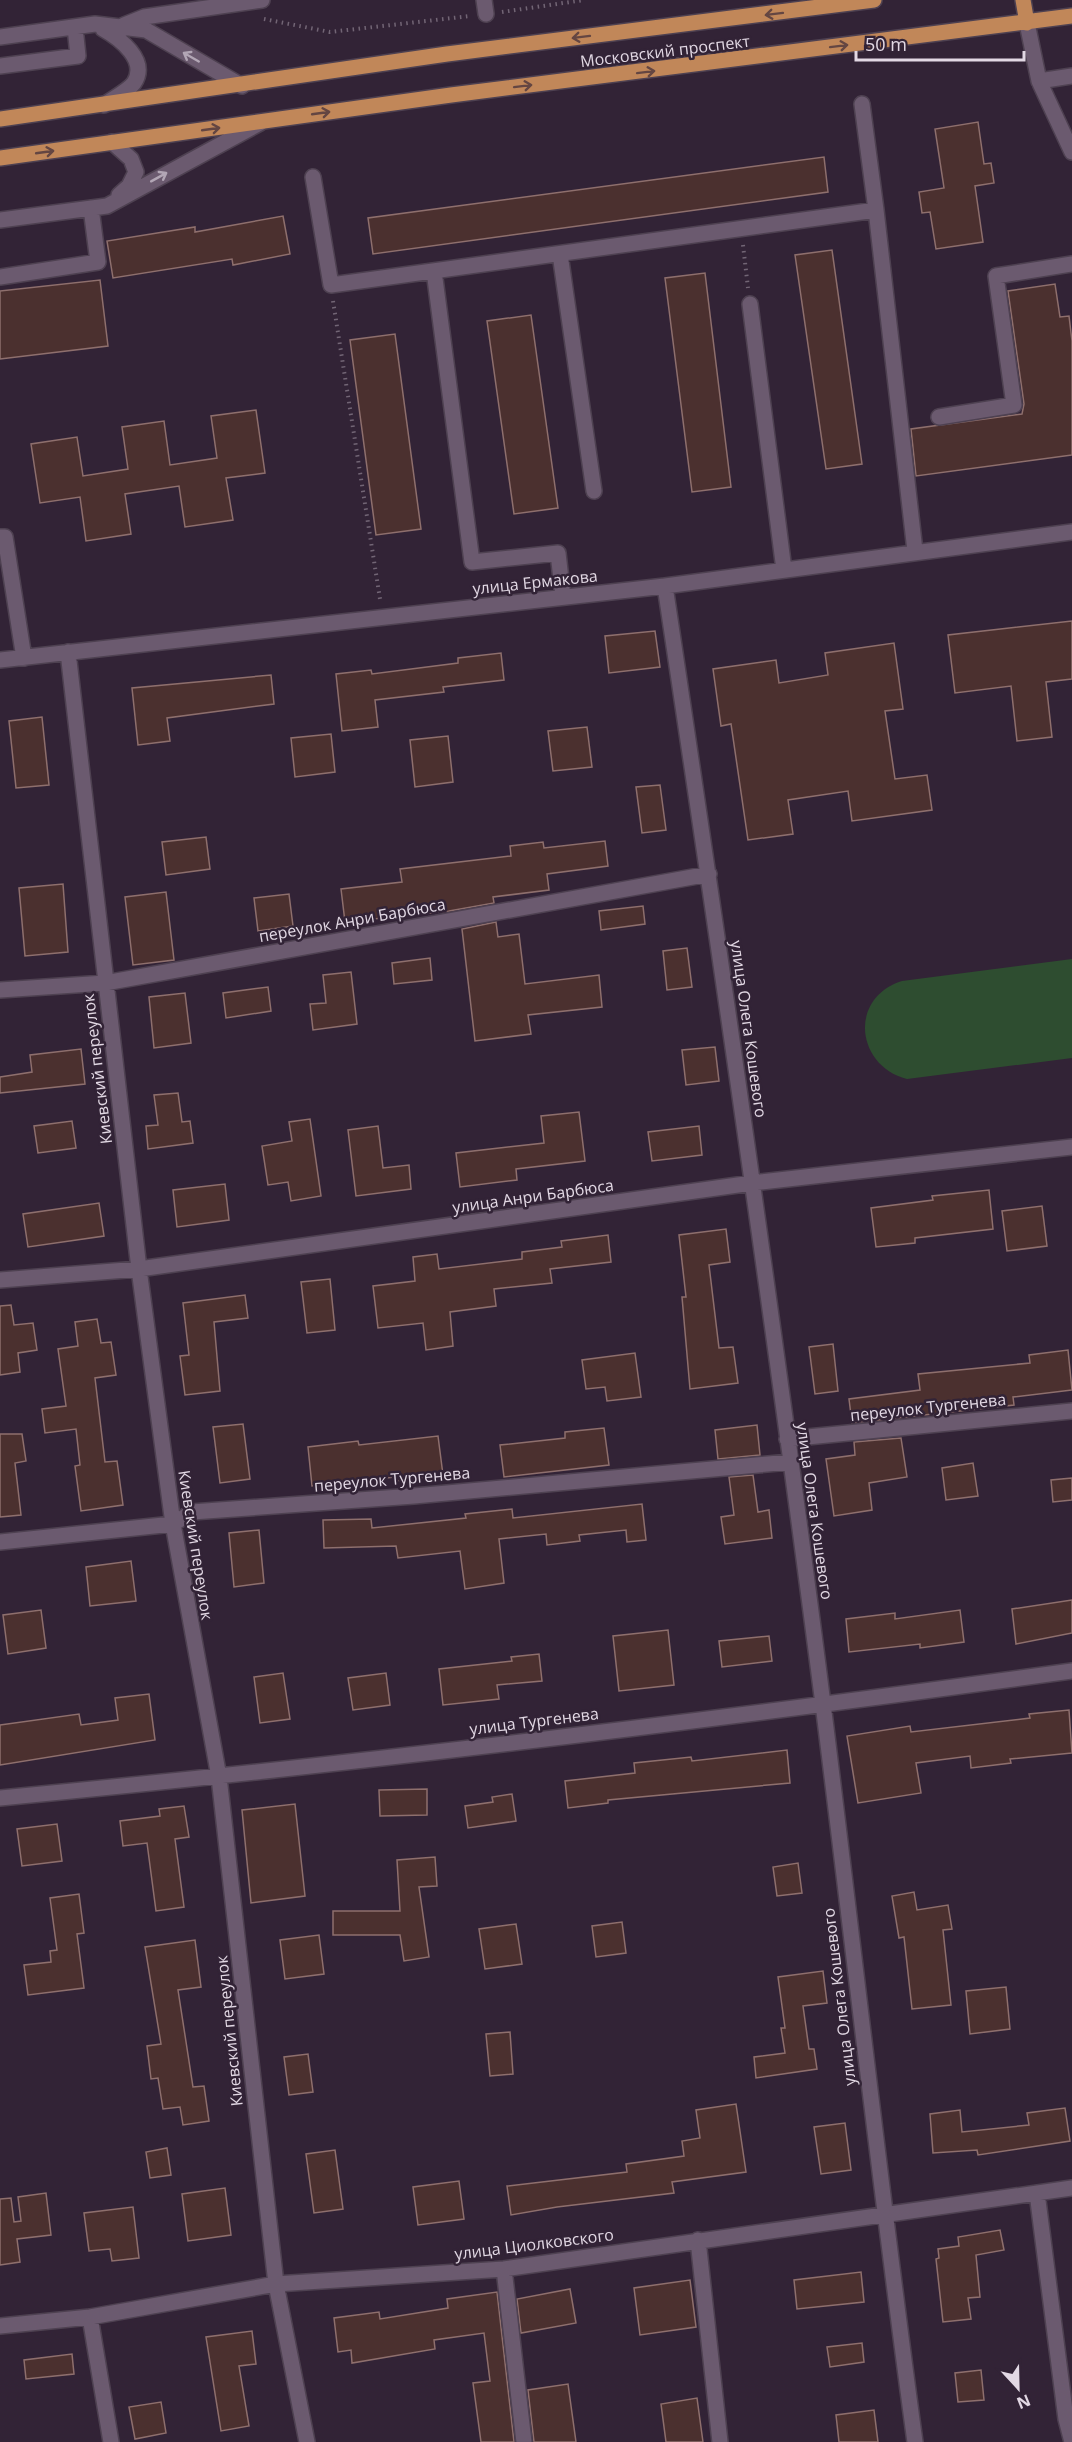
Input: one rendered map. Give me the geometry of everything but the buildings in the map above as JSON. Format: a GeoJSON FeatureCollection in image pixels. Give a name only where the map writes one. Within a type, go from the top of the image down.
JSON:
{"type":"FeatureCollection","features":[{"type":"Feature","properties":{"kind":"main road","name":"Московский проспект"},"geometry":{"type":"LineString","coordinates":[[0,119],[242,86],[447,54],[874,0]]}},
{"type":"Feature","properties":{"kind":"main road"},"geometry":{"type":"LineString","coordinates":[[1023,0],[1027,23]]}},
{"type":"Feature","properties":{"kind":"main road","name":"Московский проспект"},"geometry":{"type":"LineString","coordinates":[[0,158],[451,95],[1072,16]]}},
{"type":"Feature","properties":{"kind":"street"},"geometry":{"type":"LineString","coordinates":[[120,27],[144,17],[217,3],[262,0]]}},
{"type":"Feature","properties":{"kind":"street"},"geometry":{"type":"LineString","coordinates":[[1027,23],[1039,81],[1072,152]]}},
{"type":"Feature","properties":{"kind":"street"},"geometry":{"type":"LineString","coordinates":[[0,37],[95,24],[146,30],[242,86]]}},
{"type":"Feature","properties":{"kind":"street","name":"Московский проспект"},"geometry":{"type":"LineString","coordinates":[[95,24],[119,38],[132,53],[138,69],[134,83],[103,105]]}},
{"type":"Feature","properties":{"kind":"street"},"geometry":{"type":"LineString","coordinates":[[0,66],[78,56],[75,27]]}},
{"type":"Feature","properties":{"kind":"street"},"geometry":{"type":"LineString","coordinates":[[1039,81],[1072,76]]}},
{"type":"Feature","properties":{"kind":"street"},"geometry":{"type":"LineString","coordinates":[[862,104],[915,551]]}},
{"type":"Feature","properties":{"kind":"street","name":"Московский проспект"},"geometry":{"type":"LineString","coordinates":[[0,220],[107,206],[263,122]]}},
{"type":"Feature","properties":{"kind":"street"},"geometry":{"type":"LineString","coordinates":[[107,206],[129,186],[136,172],[131,159],[112,142]]}},
{"type":"Feature","properties":{"kind":"street"},"geometry":{"type":"LineString","coordinates":[[313,177],[330,285],[876,210]]}},
{"type":"Feature","properties":{"kind":"street"},"geometry":{"type":"LineString","coordinates":[[0,277],[98,262],[91,208]]}},
{"type":"Feature","properties":{"kind":"street"},"geometry":{"type":"LineString","coordinates":[[560,254],[594,491]]}},
{"type":"Feature","properties":{"kind":"street"},"geometry":{"type":"LineString","coordinates":[[939,417],[1014,405],[996,276],[1072,264]]}},
{"type":"Feature","properties":{"kind":"street"},"geometry":{"type":"LineString","coordinates":[[434,271],[472,562],[558,553],[563,597]]}},
{"type":"Feature","properties":{"kind":"street"},"geometry":{"type":"LineString","coordinates":[[750,304],[784,570]]}},
{"type":"Feature","properties":{"kind":"street","name":"улица Ермакова"},"geometry":{"type":"LineString","coordinates":[[0,660],[665,586],[915,551],[1072,532]]}},
{"type":"Feature","properties":{"kind":"street"},"geometry":{"type":"LineString","coordinates":[[0,537],[5,537],[24,658]]}},
{"type":"Feature","properties":{"kind":"street","name":"улица Олега Кошевого"},"geometry":{"type":"LineString","coordinates":[[665,586],[709,874],[823,1705],[883,2214],[915,2442]]}},
{"type":"Feature","properties":{"kind":"street","name":"Киевский переулок"},"geometry":{"type":"LineString","coordinates":[[68,652],[139,1269],[173,1524],[219,1777],[276,2284],[307,2442]]}},
{"type":"Feature","properties":{"kind":"street","name":"переулок Анри Барбюса"},"geometry":{"type":"LineString","coordinates":[[0,990],[105,983],[709,874]]}},
{"type":"Feature","properties":{"kind":"street","name":"улица Анри Барбюса"},"geometry":{"type":"LineString","coordinates":[[0,1280],[139,1269],[752,1184],[1072,1147]]}},
{"type":"Feature","properties":{"kind":"street","name":"переулок Тургенева"},"geometry":{"type":"LineString","coordinates":[[787,1439],[1072,1411]]}},
{"type":"Feature","properties":{"kind":"street","name":"переулок Тургенева"},"geometry":{"type":"LineString","coordinates":[[0,1542],[173,1524],[192,1512],[414,1496],[790,1462]]}},
{"type":"Feature","properties":{"kind":"street","name":"улица Тургенева"},"geometry":{"type":"LineString","coordinates":[[0,1798],[219,1777],[823,1705],[1072,1671]]}},
{"type":"Feature","properties":{"kind":"street","name":"улица Циолковского"},"geometry":{"type":"LineString","coordinates":[[0,2326],[90,2318],[276,2284],[504,2269],[1072,2188]]}},
{"type":"Feature","properties":{"kind":"street"},"geometry":{"type":"LineString","coordinates":[[1037,2193],[1066,2419],[1072,2442]]}},
{"type":"Feature","properties":{"kind":"street"},"geometry":{"type":"LineString","coordinates":[[698,2240],[720,2442]]}},
{"type":"Feature","properties":{"kind":"street"},"geometry":{"type":"LineString","coordinates":[[504,2269],[524,2442]]}},
{"type":"Feature","properties":{"kind":"street"},"geometry":{"type":"LineString","coordinates":[[90,2318],[111,2442]]}},
{"type":"Feature","properties":{"kind":"path"},"geometry":{"type":"LineString","coordinates":[[238,3],[243,15],[330,32],[485,7],[584,0]]}},
{"type":"Feature","properties":{"kind":"path"},"geometry":{"type":"LineString","coordinates":[[741,229],[750,304]]}},
{"type":"Feature","properties":{"kind":"path"},"geometry":{"type":"LineString","coordinates":[[330,285],[384,618]]}},
{"type":"Feature","properties":{"kind":"green space"},"geometry":{"type":"Polygon","coordinates":[[[1072,959],[1072,1058],[907,1079],[890,1072],[877,1061],[869,1047],[865,1032],[866,1016],[873,1002],[885,990],[902,981],[1072,959]]]}}]}
